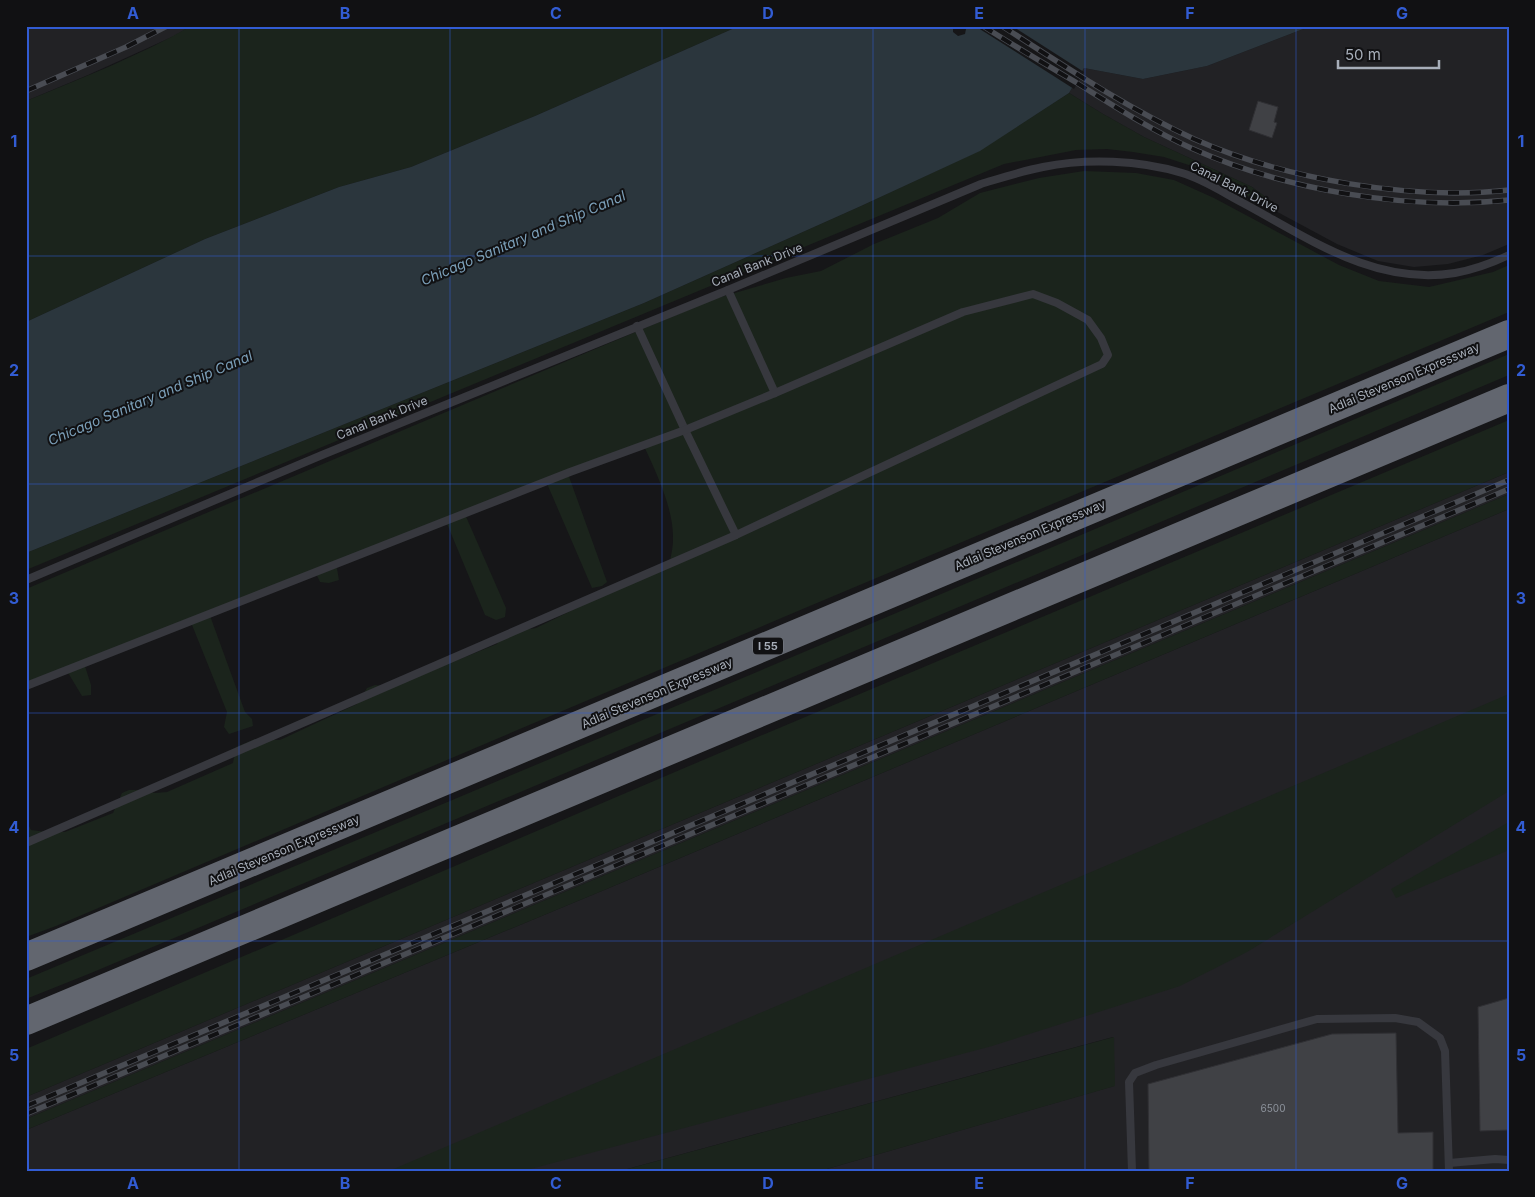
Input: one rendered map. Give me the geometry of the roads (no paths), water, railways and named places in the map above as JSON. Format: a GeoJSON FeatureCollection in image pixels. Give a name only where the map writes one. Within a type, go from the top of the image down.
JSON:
{"type":"FeatureCollection","features":[{"type":"Feature","properties":{"kind":"highway","name":"Adlai Stevenson Expressway"},"geometry":{"type":"LineString","coordinates":[[26,957],[1509,334]]}},
{"type":"Feature","properties":{"kind":"highway"},"geometry":{"type":"LineString","coordinates":[[26,1020],[1509,398]]}},
{"type":"Feature","properties":{"kind":"lane","name":"Canal Bank Drive"},"geometry":{"type":"LineString","coordinates":[[26,580],[331,451],[728,290],[981,184],[1044,166],[1074,163],[1135,164],[1162,167],[1185,174],[1208,184],[1340,255],[1364,265],[1386,271],[1408,275],[1431,276],[1456,273],[1509,255]]}},
{"type":"Feature","properties":{"kind":"lane"},"geometry":{"type":"LineString","coordinates":[[728,290],[775,393]]}},
{"type":"Feature","properties":{"kind":"lane"},"geometry":{"type":"LineString","coordinates":[[26,686],[570,472],[685,430],[963,312],[1034,294],[1088,320],[1101,338],[1108,355],[1102,364],[736,535],[26,843]]}},
{"type":"Feature","properties":{"kind":"lane"},"geometry":{"type":"LineString","coordinates":[[637,326],[736,535]]}},
{"type":"Feature","properties":{"kind":"lane"},"geometry":{"type":"LineString","coordinates":[[1132,1171],[1129,1082],[1135,1073],[1156,1065],[1326,1018],[1395,1018],[1418,1022],[1440,1038],[1445,1051],[1449,1167],[1495,1159],[1509,1160]]}},
{"type":"Feature","properties":{"kind":"water","name":"Chicago Sanitary and Ship Canal"},"geometry":{"type":"Polygon","coordinates":[[[739,26],[953,26],[953,32],[958,36],[965,34],[966,26],[1311,26],[1207,66],[1143,79],[1084,68],[1069,93],[980,151],[861,206],[644,303],[26,553],[26,322],[205,239],[339,187],[411,167],[535,116],[739,26]]]}},
{"type":"Feature","properties":{"kind":"railway"},"geometry":{"type":"LineString","coordinates":[[26,91],[126,47],[167,26]]}},
{"type":"Feature","properties":{"kind":"railway"},"geometry":{"type":"LineString","coordinates":[[983,26],[1147,126],[1227,163],[1306,186],[1347,194],[1430,202],[1470,203],[1509,200]]}},
{"type":"Feature","properties":{"kind":"railway"},"geometry":{"type":"LineString","coordinates":[[1002,26],[1144,114],[1194,139],[1229,153],[1307,176],[1348,184],[1431,192],[1471,193],[1509,190]]}},
{"type":"Feature","properties":{"kind":"railway"},"geometry":{"type":"LineString","coordinates":[[26,1106],[1509,480]]}},
{"type":"Feature","properties":{"kind":"railway"},"geometry":{"type":"LineString","coordinates":[[26,1114],[1509,489]]}}]}
